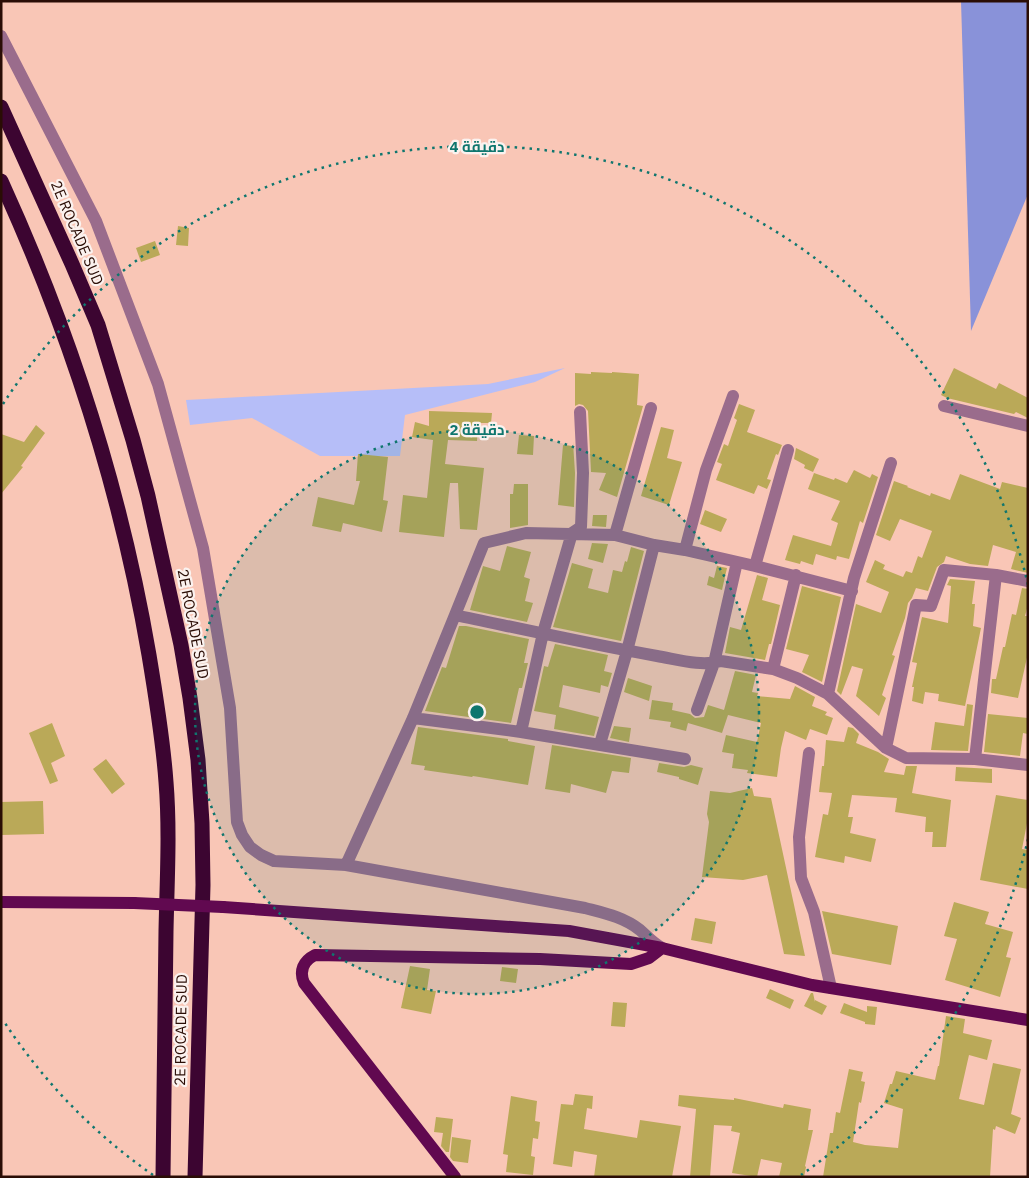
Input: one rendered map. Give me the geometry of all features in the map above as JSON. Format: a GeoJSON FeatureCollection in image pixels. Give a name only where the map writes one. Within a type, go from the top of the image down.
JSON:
{"type":"FeatureCollection","features":[{"type":"Feature","properties":{"kind":"highway","name":"2E ROCADE SUD"},"geometry":{"type":"LineString","coordinates":[[1,107],[61,237],[98,325],[148,496],[190,698],[198,760],[202,822],[203,885],[195,1177]]}},
{"type":"Feature","properties":{"kind":"highway","name":"2E ROCADE SUD"},"geometry":{"type":"LineString","coordinates":[[1,181],[27,237],[60,321],[97,434],[121,516],[140,603],[156,697],[166,782],[168,858],[163,1177]]}},
{"type":"Feature","properties":{"kind":"main road"},"geometry":{"type":"LineString","coordinates":[[1,902],[134,903],[223,907],[569,931],[662,948],[803,983],[1028,1020]]}},
{"type":"Feature","properties":{"kind":"main road"},"geometry":{"type":"LineString","coordinates":[[455,1177],[304,983],[301,972],[306,961],[315,956],[540,959],[631,964],[649,958],[662,948]]}},
{"type":"Feature","properties":{"kind":"street"},"geometry":{"type":"LineString","coordinates":[[1,36],[96,220],[158,384],[203,548],[230,708],[238,822],[242,835],[250,847],[274,861],[346,865],[585,908],[617,916],[640,930],[650,941],[662,948]]}},
{"type":"Feature","properties":{"kind":"street"},"geometry":{"type":"LineString","coordinates":[[685,550],[706,470],[733,396]]}},
{"type":"Feature","properties":{"kind":"street"},"geometry":{"type":"LineString","coordinates":[[944,406],[1028,426]]}},
{"type":"Feature","properties":{"kind":"street"},"geometry":{"type":"LineString","coordinates":[[615,535],[651,408]]}},
{"type":"Feature","properties":{"kind":"street"},"geometry":{"type":"LineString","coordinates":[[521,732],[543,633],[572,533],[581,528],[583,473],[580,412]]}},
{"type":"Feature","properties":{"kind":"street"},"geometry":{"type":"LineString","coordinates":[[755,566],[788,450]]}},
{"type":"Feature","properties":{"kind":"street"},"geometry":{"type":"LineString","coordinates":[[828,694],[854,578],[891,463]]}},
{"type":"Feature","properties":{"kind":"street"},"geometry":{"type":"LineString","coordinates":[[346,865],[412,718],[456,615],[484,543],[526,533],[615,535],[755,566],[852,591]]}},
{"type":"Feature","properties":{"kind":"street"},"geometry":{"type":"LineString","coordinates":[[600,744],[627,651],[654,545]]}},
{"type":"Feature","properties":{"kind":"street"},"geometry":{"type":"LineString","coordinates":[[697,710],[714,663],[737,562]]}},
{"type":"Feature","properties":{"kind":"street"},"geometry":{"type":"LineString","coordinates":[[886,748],[916,605],[931,606],[944,570],[996,575],[1028,581]]}},
{"type":"Feature","properties":{"kind":"street"},"geometry":{"type":"LineString","coordinates":[[975,759],[996,575]]}},
{"type":"Feature","properties":{"kind":"street"},"geometry":{"type":"LineString","coordinates":[[773,669],[796,576]]}},
{"type":"Feature","properties":{"kind":"street"},"geometry":{"type":"LineString","coordinates":[[456,615],[627,651],[689,661],[714,663],[720,661],[773,669],[797,678],[828,694],[886,748],[906,758],[975,759],[1028,765]]}},
{"type":"Feature","properties":{"kind":"street"},"geometry":{"type":"LineString","coordinates":[[412,718],[521,732],[685,759]]}},
{"type":"Feature","properties":{"kind":"street"},"geometry":{"type":"LineString","coordinates":[[809,753],[799,837],[801,878],[814,912],[831,988]]}},
{"type":"Feature","properties":{"kind":"shaded area"},"geometry":{"type":"Polygon","coordinates":[[[961,1],[1028,1],[1028,194],[971,331],[961,1]]]}},
{"type":"Feature","properties":{"kind":"shaded area"},"geometry":{"type":"Polygon","coordinates":[[[565,368],[535,382],[405,415],[400,456],[320,456],[252,418],[190,425],[186,400],[488,384],[565,368]]]}},
{"type":"Feature","properties":{"kind":"building"},"geometry":{"type":"Polygon","coordinates":[[[178,226],[189,228],[188,246],[176,245],[178,226]]]}},
{"type":"Feature","properties":{"kind":"building"},"geometry":{"type":"Polygon","coordinates":[[[155,241],[160,255],[141,262],[136,248],[155,241]]]}},
{"type":"Feature","properties":{"kind":"building"},"geometry":{"type":"Polygon","coordinates":[[[954,368],[996,389],[999,383],[1028,398],[1028,418],[1016,412],[1014,414],[941,395],[954,368]]]}},
{"type":"Feature","properties":{"kind":"building"},"geometry":{"type":"Polygon","coordinates":[[[591,372],[639,374],[637,405],[643,406],[617,497],[599,490],[606,473],[591,472],[588,411],[583,405],[575,406],[575,373],[591,374],[591,372]]]}},
{"type":"Feature","properties":{"kind":"building"},"geometry":{"type":"Polygon","coordinates":[[[739,404],[755,410],[747,432],[782,445],[778,455],[776,454],[767,479],[771,480],[767,489],[758,485],[754,494],[716,480],[722,464],[717,462],[724,444],[728,446],[737,420],[734,418],[739,404]]]}},
{"type":"Feature","properties":{"kind":"building"},"geometry":{"type":"Polygon","coordinates":[[[429,411],[492,413],[491,423],[478,423],[477,441],[448,440],[445,464],[484,468],[477,530],[460,529],[458,483],[450,483],[444,537],[399,532],[403,495],[427,498],[433,440],[412,437],[415,422],[429,426],[429,411]]]}},
{"type":"Feature","properties":{"kind":"building"},"geometry":{"type":"Polygon","coordinates":[[[36,425],[45,433],[21,466],[23,467],[1,494],[1,434],[24,442],[36,425]]]}},
{"type":"Feature","properties":{"kind":"building"},"geometry":{"type":"Polygon","coordinates":[[[661,427],[674,430],[667,458],[682,462],[669,505],[641,496],[661,427]]]}},
{"type":"Feature","properties":{"kind":"building"},"geometry":{"type":"Polygon","coordinates":[[[519,435],[534,436],[533,455],[517,454],[519,435]]]}},
{"type":"Feature","properties":{"kind":"building"},"geometry":{"type":"Polygon","coordinates":[[[573,442],[575,473],[574,507],[558,505],[563,445],[573,446],[573,442]]]}},
{"type":"Feature","properties":{"kind":"building"},"geometry":{"type":"Polygon","coordinates":[[[796,448],[819,459],[813,472],[804,468],[805,465],[794,459],[796,448]]]}},
{"type":"Feature","properties":{"kind":"building"},"geometry":{"type":"Polygon","coordinates":[[[358,454],[388,457],[383,500],[388,501],[382,532],[343,523],[341,532],[312,526],[318,497],[354,505],[360,481],[356,481],[358,454]]]}},
{"type":"Feature","properties":{"kind":"building"},"geometry":{"type":"Polygon","coordinates":[[[854,470],[870,478],[872,474],[878,477],[863,523],[860,521],[849,559],[837,556],[836,560],[816,554],[813,565],[801,561],[800,564],[785,560],[793,535],[831,546],[838,523],[831,520],[840,501],[808,489],[814,473],[847,483],[854,470]]]}},
{"type":"Feature","properties":{"kind":"building"},"geometry":{"type":"Polygon","coordinates":[[[960,474],[1000,489],[1002,482],[1028,488],[1028,573],[1011,569],[1016,552],[993,545],[988,566],[970,564],[946,556],[944,562],[937,567],[928,591],[916,588],[908,603],[905,618],[892,655],[895,656],[882,695],[886,698],[879,716],[856,696],[863,669],[852,666],[841,695],[837,691],[856,604],[881,613],[889,592],[866,582],[875,560],[885,565],[883,569],[903,577],[906,571],[912,573],[918,556],[922,558],[932,531],[900,519],[890,541],[876,535],[894,481],[930,496],[931,493],[950,500],[960,474]]]}},
{"type":"Feature","properties":{"kind":"building"},"geometry":{"type":"Polygon","coordinates":[[[514,484],[528,484],[528,525],[510,528],[510,494],[513,494],[514,484]]]}},
{"type":"Feature","properties":{"kind":"building"},"geometry":{"type":"Polygon","coordinates":[[[705,510],[727,519],[721,532],[700,524],[705,510]]]}},
{"type":"Feature","properties":{"kind":"building"},"geometry":{"type":"Polygon","coordinates":[[[593,515],[607,515],[606,527],[592,526],[593,515]]]}},
{"type":"Feature","properties":{"kind":"building"},"geometry":{"type":"Polygon","coordinates":[[[592,543],[608,544],[603,563],[588,559],[592,543]]]}},
{"type":"Feature","properties":{"kind":"building"},"geometry":{"type":"Polygon","coordinates":[[[507,546],[531,552],[524,577],[530,579],[525,601],[533,603],[527,622],[470,610],[483,566],[500,571],[507,546]]]}},
{"type":"Feature","properties":{"kind":"building"},"geometry":{"type":"Polygon","coordinates":[[[631,547],[644,551],[621,641],[553,627],[572,563],[593,569],[588,588],[608,593],[613,570],[622,572],[631,547]]]}},
{"type":"Feature","properties":{"kind":"building"},"geometry":{"type":"Polygon","coordinates":[[[717,566],[727,568],[722,590],[707,585],[709,576],[714,578],[717,566]]]}},
{"type":"Feature","properties":{"kind":"building"},"geometry":{"type":"Polygon","coordinates":[[[757,575],[768,578],[762,600],[780,605],[771,644],[769,644],[765,660],[725,653],[730,627],[741,630],[757,575]]]}},
{"type":"Feature","properties":{"kind":"building"},"geometry":{"type":"Polygon","coordinates":[[[950,579],[975,581],[972,604],[975,604],[973,626],[981,628],[965,706],[938,701],[939,694],[925,692],[923,704],[912,701],[914,687],[912,687],[917,663],[912,662],[922,617],[948,623],[951,586],[947,585],[950,579]]]}},
{"type":"Feature","properties":{"kind":"building"},"geometry":{"type":"Polygon","coordinates":[[[802,586],[841,597],[822,682],[802,672],[809,655],[786,649],[802,586]]]}},
{"type":"Feature","properties":{"kind":"building"},"geometry":{"type":"Polygon","coordinates":[[[1022,588],[1028,589],[1028,605],[1025,616],[1028,616],[1028,653],[1018,698],[991,693],[992,679],[996,679],[1012,614],[1016,615],[1022,588]]]}},
{"type":"Feature","properties":{"kind":"building"},"geometry":{"type":"Polygon","coordinates":[[[459,626],[529,639],[524,663],[528,663],[522,688],[519,688],[511,723],[425,711],[442,667],[446,668],[459,626]]]}},
{"type":"Feature","properties":{"kind":"building"},"geometry":{"type":"Polygon","coordinates":[[[555,644],[608,655],[604,671],[612,673],[608,687],[601,685],[600,693],[563,685],[559,707],[599,717],[594,736],[554,729],[556,715],[534,711],[544,666],[548,667],[555,644]]]}},
{"type":"Feature","properties":{"kind":"building"},"geometry":{"type":"Polygon","coordinates":[[[735,671],[756,675],[752,692],[758,693],[757,696],[790,699],[795,686],[815,697],[812,706],[827,712],[825,715],[833,718],[827,735],[810,729],[806,740],[785,731],[777,777],[747,773],[748,770],[732,768],[734,754],[722,752],[726,735],[757,742],[761,723],[728,715],[722,733],[688,723],[686,731],[670,727],[671,722],[649,719],[652,700],[673,703],[672,710],[690,714],[695,718],[704,717],[708,705],[724,710],[735,671]]]}},
{"type":"Feature","properties":{"kind":"building"},"geometry":{"type":"Polygon","coordinates":[[[628,678],[652,686],[649,701],[624,692],[628,678]]]}},
{"type":"Feature","properties":{"kind":"building"},"geometry":{"type":"Polygon","coordinates":[[[967,704],[973,705],[968,751],[931,750],[935,722],[964,726],[967,704]]]}},
{"type":"Feature","properties":{"kind":"building"},"geometry":{"type":"Polygon","coordinates":[[[988,714],[1028,718],[1028,734],[1023,733],[1020,756],[984,752],[988,714]]]}},
{"type":"Feature","properties":{"kind":"building"},"geometry":{"type":"Polygon","coordinates":[[[52,723],[65,756],[51,763],[58,781],[50,784],[29,733],[52,723]]]}},
{"type":"Feature","properties":{"kind":"building"},"geometry":{"type":"Polygon","coordinates":[[[614,726],[631,728],[629,742],[610,738],[614,726]]]}},
{"type":"Feature","properties":{"kind":"building"},"geometry":{"type":"Polygon","coordinates":[[[418,727],[508,739],[508,741],[535,746],[528,785],[424,770],[425,766],[411,764],[418,727]]]}},
{"type":"Feature","properties":{"kind":"building"},"geometry":{"type":"Polygon","coordinates":[[[848,727],[853,728],[859,734],[856,743],[889,759],[884,772],[904,775],[906,766],[917,766],[912,793],[951,800],[946,847],[932,847],[933,832],[925,832],[926,817],[895,812],[897,798],[852,795],[848,817],[853,817],[850,833],[876,839],[871,862],[845,856],[844,863],[815,857],[823,814],[828,815],[832,793],[819,792],[826,740],[844,742],[848,727]]]}},
{"type":"Feature","properties":{"kind":"building"},"geometry":{"type":"Polygon","coordinates":[[[552,745],[631,758],[629,773],[612,771],[606,793],[571,784],[570,793],[545,789],[552,745]]]}},
{"type":"Feature","properties":{"kind":"building"},"geometry":{"type":"Polygon","coordinates":[[[106,759],[125,784],[112,794],[93,769],[106,759]]]}},
{"type":"Feature","properties":{"kind":"building"},"geometry":{"type":"Polygon","coordinates":[[[659,763],[684,767],[691,765],[703,768],[698,785],[679,779],[679,777],[657,772],[659,763]]]}},
{"type":"Feature","properties":{"kind":"building"},"geometry":{"type":"Polygon","coordinates":[[[956,767],[992,769],[992,783],[955,781],[956,767]]]}},
{"type":"Feature","properties":{"kind":"building"},"geometry":{"type":"Polygon","coordinates":[[[752,788],[754,796],[771,798],[805,956],[784,954],[767,875],[743,880],[702,877],[709,822],[707,814],[710,791],[730,793],[752,788]]]}},
{"type":"Feature","properties":{"kind":"building"},"geometry":{"type":"Polygon","coordinates":[[[996,795],[1028,800],[1028,818],[1022,849],[1028,850],[1028,889],[980,880],[996,795]]]}},
{"type":"Feature","properties":{"kind":"building"},"geometry":{"type":"Polygon","coordinates":[[[43,801],[44,834],[1,835],[1,802],[43,801]]]}},
{"type":"Feature","properties":{"kind":"building"},"geometry":{"type":"Polygon","coordinates":[[[954,902],[989,912],[985,924],[1013,932],[1006,957],[1011,958],[1000,997],[945,980],[957,939],[944,936],[954,902]]]}},
{"type":"Feature","properties":{"kind":"building"},"geometry":{"type":"Polygon","coordinates":[[[822,911],[898,926],[891,965],[832,954],[822,911]]]}},
{"type":"Feature","properties":{"kind":"building"},"geometry":{"type":"Polygon","coordinates":[[[695,918],[716,922],[712,944],[691,940],[695,918]]]}},
{"type":"Feature","properties":{"kind":"building"},"geometry":{"type":"Polygon","coordinates":[[[410,966],[430,969],[427,990],[436,991],[431,1014],[401,1008],[410,966]]]}},
{"type":"Feature","properties":{"kind":"building"},"geometry":{"type":"Polygon","coordinates":[[[502,967],[518,969],[516,983],[500,981],[502,967]]]}},
{"type":"Feature","properties":{"kind":"building"},"geometry":{"type":"Polygon","coordinates":[[[770,989],[794,1000],[790,1009],[766,998],[770,989]]]}},
{"type":"Feature","properties":{"kind":"building"},"geometry":{"type":"Polygon","coordinates":[[[811,993],[813,993],[815,1002],[815,1000],[827,1006],[822,1015],[804,1006],[811,993]]]}},
{"type":"Feature","properties":{"kind":"building"},"geometry":{"type":"Polygon","coordinates":[[[613,1002],[627,1003],[625,1027],[611,1026],[613,1002]]]}},
{"type":"Feature","properties":{"kind":"building"},"geometry":{"type":"Polygon","coordinates":[[[844,1003],[867,1012],[867,1006],[877,1007],[875,1025],[865,1024],[865,1022],[840,1013],[844,1003]]]}},
{"type":"Feature","properties":{"kind":"building"},"geometry":{"type":"Polygon","coordinates":[[[946,1016],[965,1019],[963,1033],[992,1040],[987,1060],[969,1055],[959,1099],[984,1105],[993,1063],[1021,1069],[1011,1114],[1021,1118],[1015,1134],[996,1126],[995,1130],[993,1129],[990,1177],[823,1177],[830,1133],[833,1133],[836,1112],[840,1113],[849,1069],[863,1072],[861,1081],[865,1082],[861,1103],[859,1102],[853,1142],[898,1148],[903,1109],[884,1103],[890,1084],[892,1084],[896,1071],[935,1080],[939,1066],[946,1016]]]}},
{"type":"Feature","properties":{"kind":"building"},"geometry":{"type":"Polygon","coordinates":[[[575,1094],[593,1096],[592,1109],[587,1108],[584,1129],[637,1138],[640,1120],[681,1126],[672,1177],[594,1177],[597,1155],[574,1151],[572,1167],[553,1164],[561,1104],[573,1105],[575,1094]]]}},
{"type":"Feature","properties":{"kind":"building"},"geometry":{"type":"Polygon","coordinates":[[[679,1095],[734,1100],[734,1098],[783,1108],[784,1104],[811,1109],[808,1130],[813,1130],[804,1177],[779,1177],[782,1163],[761,1159],[757,1177],[732,1173],[740,1133],[731,1131],[732,1126],[714,1125],[710,1177],[690,1177],[696,1109],[678,1106],[679,1095]]]}},
{"type":"Feature","properties":{"kind":"building"},"geometry":{"type":"Polygon","coordinates":[[[511,1096],[537,1101],[535,1121],[540,1122],[538,1139],[533,1138],[531,1156],[535,1157],[533,1175],[506,1172],[508,1155],[503,1154],[511,1096]]]}},
{"type":"Feature","properties":{"kind":"building"},"geometry":{"type":"Polygon","coordinates":[[[436,1117],[453,1119],[449,1152],[446,1152],[441,1146],[443,1133],[434,1132],[436,1117]]]}},
{"type":"Feature","properties":{"kind":"building"},"geometry":{"type":"Polygon","coordinates":[[[452,1137],[471,1140],[468,1163],[453,1161],[450,1157],[452,1137]]]}}]}
